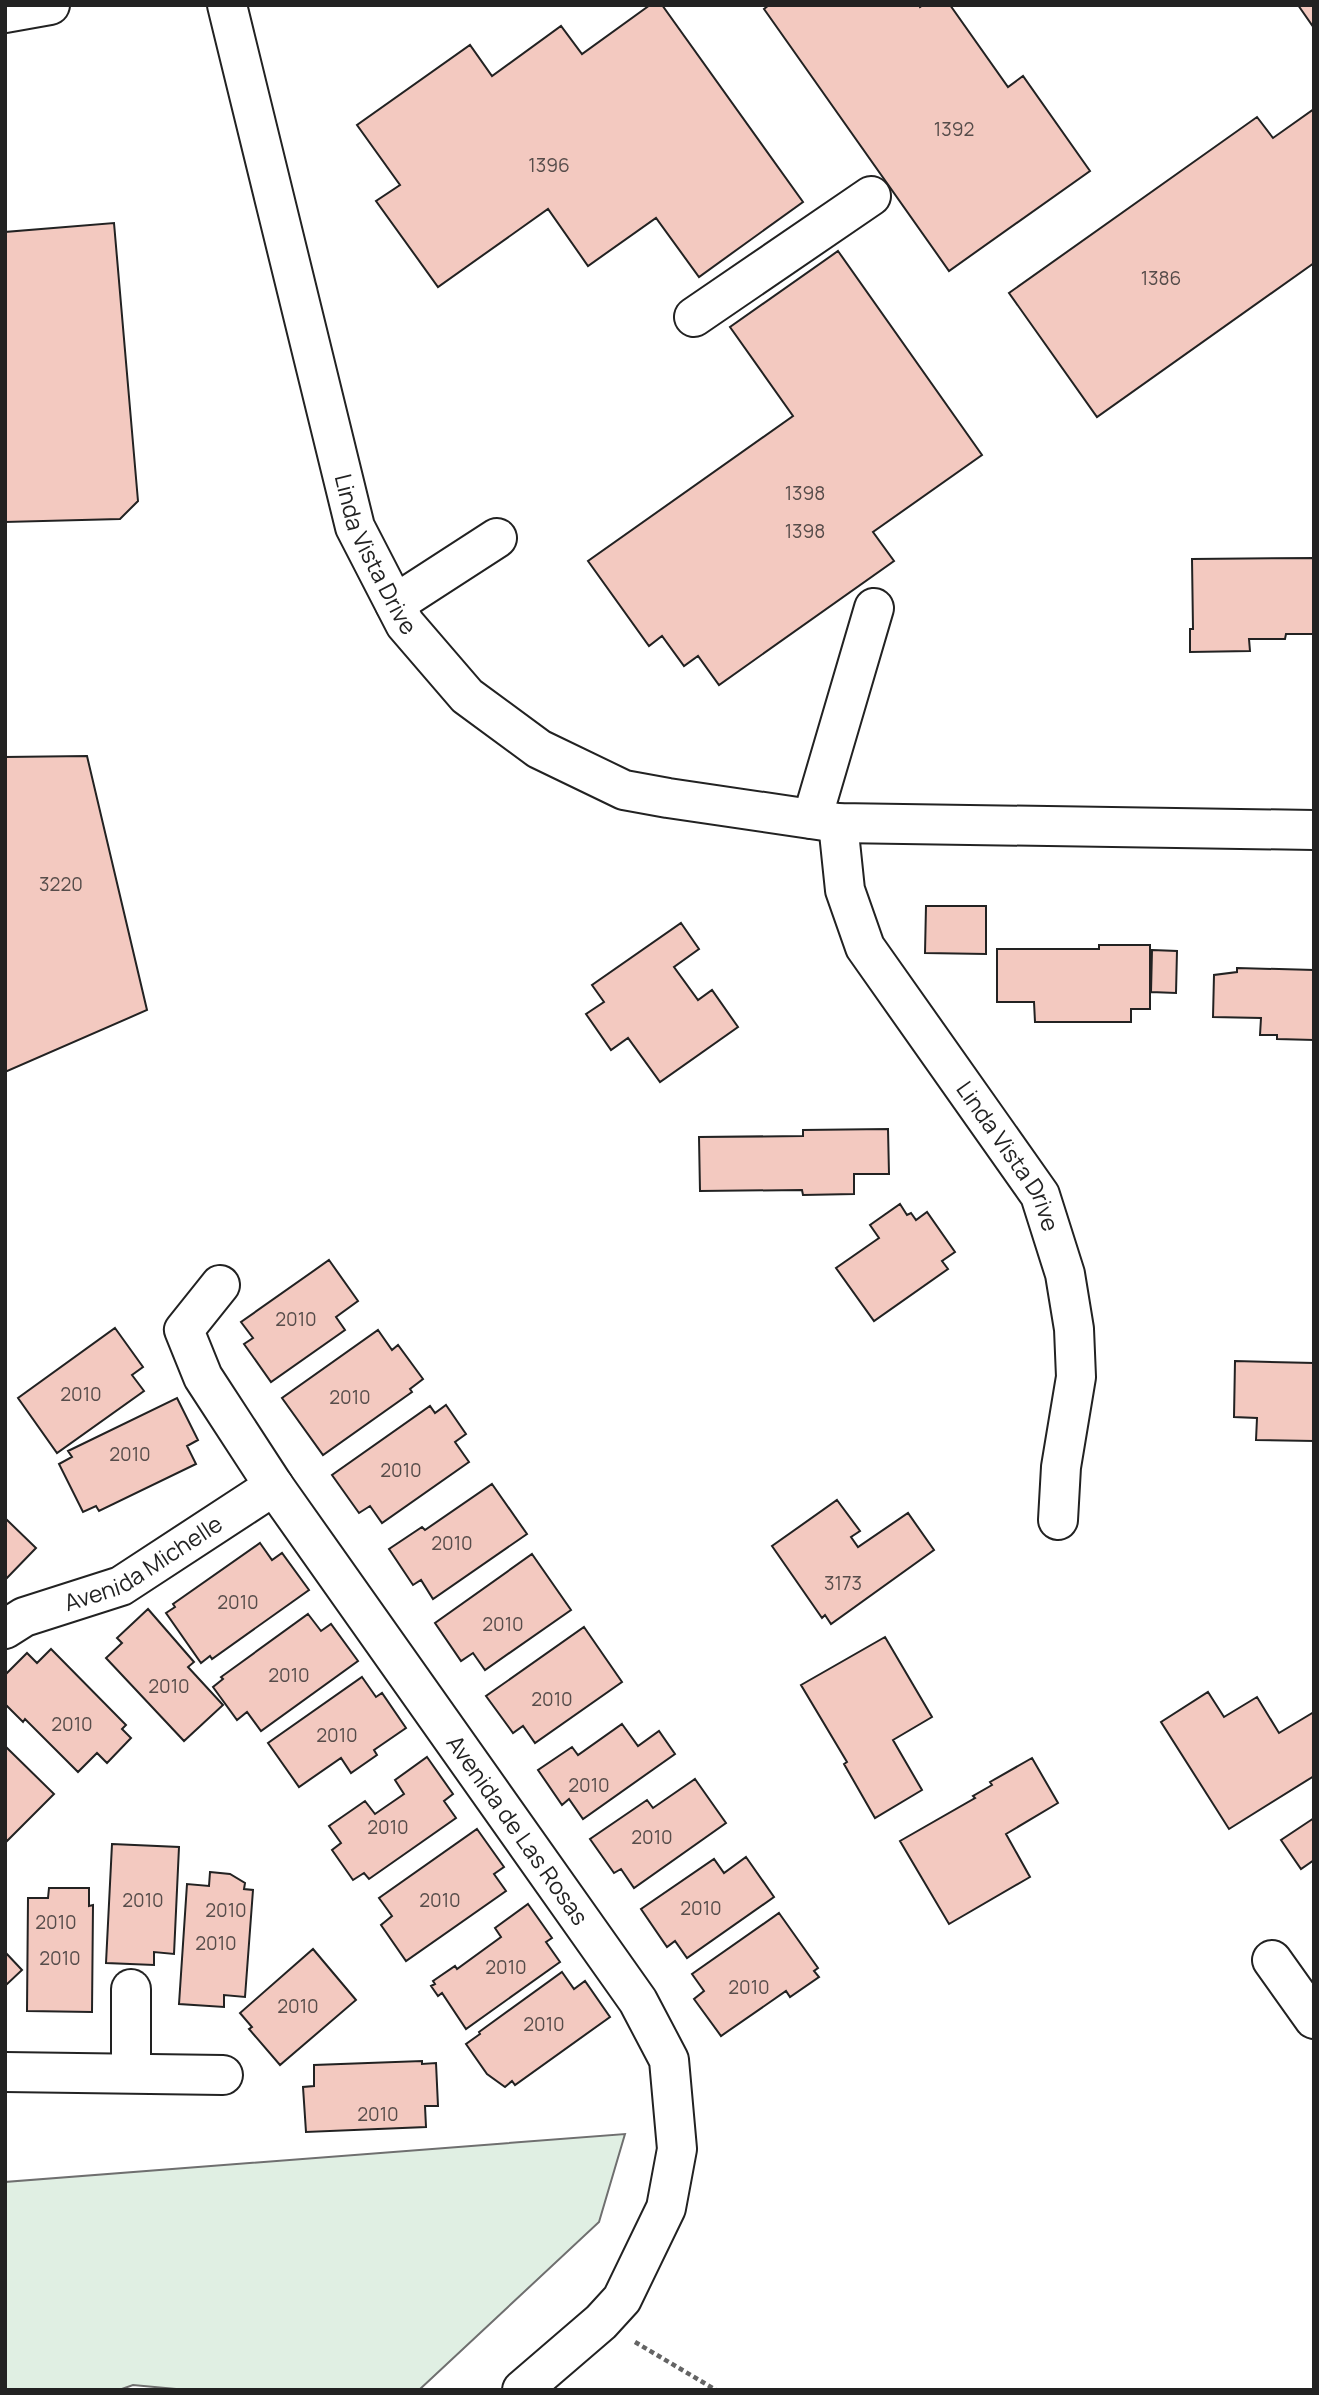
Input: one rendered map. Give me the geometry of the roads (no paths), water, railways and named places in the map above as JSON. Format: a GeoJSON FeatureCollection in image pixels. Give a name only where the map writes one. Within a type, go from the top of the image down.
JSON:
{"type":"FeatureCollection","features":[{"type":"Feature","properties":{"kind":"street"},"geometry":{"type":"LineString","coordinates":[[5,13],[50,5]]}},
{"type":"Feature","properties":{"kind":"street","name":"Linda Vista Drive"},"geometry":{"type":"LineString","coordinates":[[227,5],[355,527],[405,624],[467,696],[539,749],[624,789],[825,821],[1314,830]]}},
{"type":"Feature","properties":{"kind":"street"},"geometry":{"type":"LineString","coordinates":[[694,317],[871,196]]}},
{"type":"Feature","properties":{"kind":"street"},"geometry":{"type":"LineString","coordinates":[[395,604],[497,538]]}},
{"type":"Feature","properties":{"kind":"street"},"geometry":{"type":"LineString","coordinates":[[825,821],[874,608]]}},
{"type":"Feature","properties":{"kind":"street","name":"Linda Vista Drive"},"geometry":{"type":"LineString","coordinates":[[825,821],[865,947],[1040,1195],[1065,1274],[1074,1329],[1076,1377],[1061,1467],[1058,1520]]}},
{"type":"Feature","properties":{"kind":"street","name":"Avenida de Las Rosas"},"geometry":{"type":"LineString","coordinates":[[220,1284],[184,1330],[203,1377],[274,1486],[638,2001],[669,2060],[677,2149],[666,2208],[621,2299],[601,2322],[522,2390]]}},
{"type":"Feature","properties":{"kind":"street","name":"Avenida Michelle"},"geometry":{"type":"LineString","coordinates":[[5,1629],[24,1617],[121,1586],[274,1486]]}},
{"type":"Feature","properties":{"kind":"street"},"geometry":{"type":"LineString","coordinates":[[1272,1960],[1314,2019]]}},
{"type":"Feature","properties":{"kind":"street"},"geometry":{"type":"LineString","coordinates":[[131,1989],[131,2072]]}},
{"type":"Feature","properties":{"kind":"street"},"geometry":{"type":"LineString","coordinates":[[5,2072],[223,2075]]}}]}
